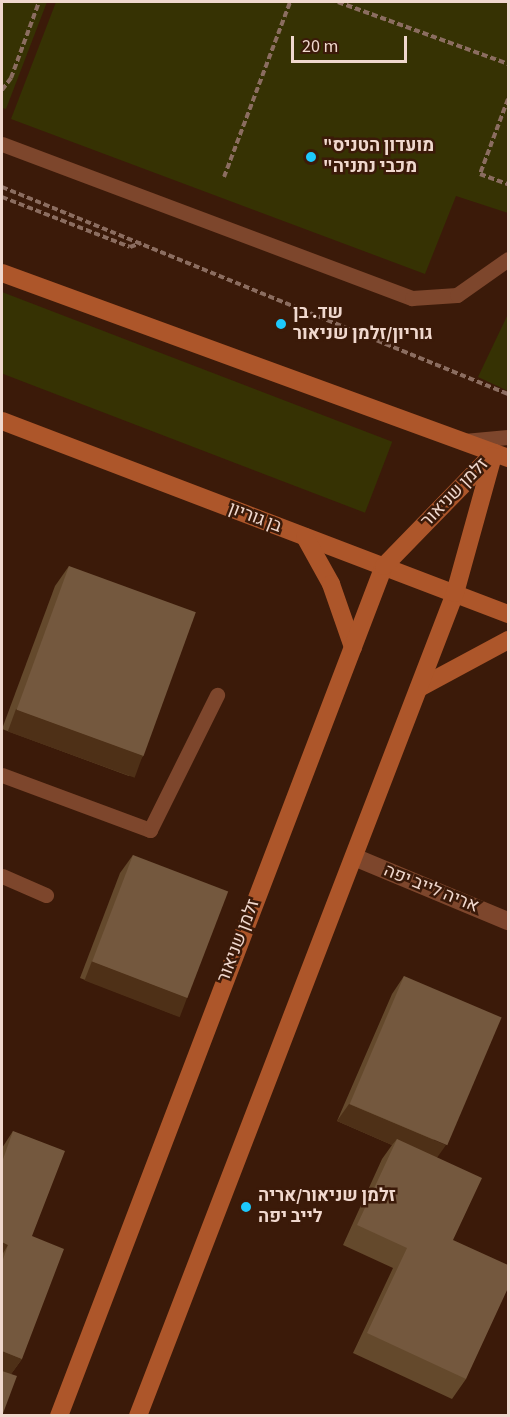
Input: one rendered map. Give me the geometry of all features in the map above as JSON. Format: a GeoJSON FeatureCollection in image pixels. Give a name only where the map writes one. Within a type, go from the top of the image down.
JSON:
{"type":"FeatureCollection","features":[{"type":"Feature","properties":{"kind":"street"},"geometry":{"type":"LineString","coordinates":[[2,273],[501,455]]}},
{"type":"Feature","properties":{"kind":"street","name":"בן גוריון"},"geometry":{"type":"LineString","coordinates":[[2,421],[508,614]]}},
{"type":"Feature","properties":{"kind":"street","name":"זלמן שניאור"},"geometry":{"type":"LineString","coordinates":[[59,1416],[384,566],[501,455]]}},
{"type":"Feature","properties":{"kind":"street","name":"זלמן שניאור"},"geometry":{"type":"LineString","coordinates":[[138,1416],[455,593],[501,455]]}},
{"type":"Feature","properties":{"kind":"street"},"geometry":{"type":"LineString","coordinates":[[305,537],[331,584],[353,647]]}},
{"type":"Feature","properties":{"kind":"street"},"geometry":{"type":"LineString","coordinates":[[418,688],[508,640]]}},
{"type":"Feature","properties":{"kind":"street","name":"אריה לייב יפה"},"geometry":{"type":"LineString","coordinates":[[354,857],[508,921]]}},
{"type":"Feature","properties":{"kind":"lane"},"geometry":{"type":"LineString","coordinates":[[2,144],[412,298],[457,295],[508,259]]}},
{"type":"Feature","properties":{"kind":"lane"},"geometry":{"type":"LineString","coordinates":[[464,441],[508,437]]}},
{"type":"Feature","properties":{"kind":"lane"},"geometry":{"type":"LineString","coordinates":[[2,775],[150,830],[217,695]]}},
{"type":"Feature","properties":{"kind":"lane"},"geometry":{"type":"LineString","coordinates":[[2,876],[46,895]]}},
{"type":"Feature","properties":{"kind":"path"},"geometry":{"type":"LineString","coordinates":[[2,90],[11,78],[39,2]]}},
{"type":"Feature","properties":{"kind":"path"},"geometry":{"type":"LineString","coordinates":[[224,177],[290,2]]}},
{"type":"Feature","properties":{"kind":"path"},"geometry":{"type":"LineString","coordinates":[[338,2],[508,64]]}},
{"type":"Feature","properties":{"kind":"path"},"geometry":{"type":"LineString","coordinates":[[508,99],[480,174],[508,184]]}},
{"type":"Feature","properties":{"kind":"path"},"geometry":{"type":"LineString","coordinates":[[2,187],[508,394]]}},
{"type":"Feature","properties":{"kind":"path"},"geometry":{"type":"LineString","coordinates":[[2,197],[130,247],[143,243]]}},
{"type":"Feature","properties":{"kind":"shaded area"},"geometry":{"type":"Polygon","coordinates":[[[2,2],[47,2],[6,109],[2,108],[2,2]]]}},
{"type":"Feature","properties":{"kind":"shaded area","name":"\"מועדון הטניס \"מכבי נתניה"},"geometry":{"type":"Polygon","coordinates":[[[56,2],[508,2],[508,213],[456,196],[425,274],[11,119],[56,2]]]}},
{"type":"Feature","properties":{"kind":"shaded area"},"geometry":{"type":"Polygon","coordinates":[[[2,292],[392,442],[365,513],[2,373],[2,292]]]}},
{"type":"Feature","properties":{"kind":"shaded area"},"geometry":{"type":"Polygon","coordinates":[[[508,314],[508,391],[478,377],[508,314]]]}},
{"type":"Feature","properties":{"kind":"building"},"geometry":{"type":"Polygon","coordinates":[[[69,566],[196,612],[144,756],[17,710],[69,566]]]}},
{"type":"Feature","properties":{"kind":"building"},"geometry":{"type":"Polygon","coordinates":[[[133,855],[228,892],[187,998],[92,961],[133,855]]]}},
{"type":"Feature","properties":{"kind":"building"},"geometry":{"type":"Polygon","coordinates":[[[404,976],[502,1017],[447,1145],[350,1104],[404,976]]]}},
{"type":"Feature","properties":{"kind":"building"},"geometry":{"type":"Polygon","coordinates":[[[13,1131],[65,1151],[32,1236],[64,1249],[22,1359],[2,1351],[2,1262],[8,1245],[2,1242],[2,1162],[13,1131]]]}},
{"type":"Feature","properties":{"kind":"building"},"geometry":{"type":"Polygon","coordinates":[[[397,1139],[482,1178],[453,1240],[508,1265],[508,1288],[466,1379],[367,1333],[407,1248],[357,1225],[397,1139]]]}},
{"type":"Feature","properties":{"kind":"building"},"geometry":{"type":"Polygon","coordinates":[[[2,1371],[17,1376],[2,1416],[2,1371]]]}},
{"type":"Feature","properties":{"kind":"place","name":"\"מועדון הטניס \"מכבי נתניה"},"geometry":{"type":"Point","coordinates":[311,157]}},
{"type":"Feature","properties":{"kind":"place","name":"שד. בן גוריון/זלמן שניאור"},"geometry":{"type":"Point","coordinates":[281,324]}},
{"type":"Feature","properties":{"kind":"place","name":"זלמן שניאור/אריה לייב יפה"},"geometry":{"type":"Point","coordinates":[246,1207]}}]}
